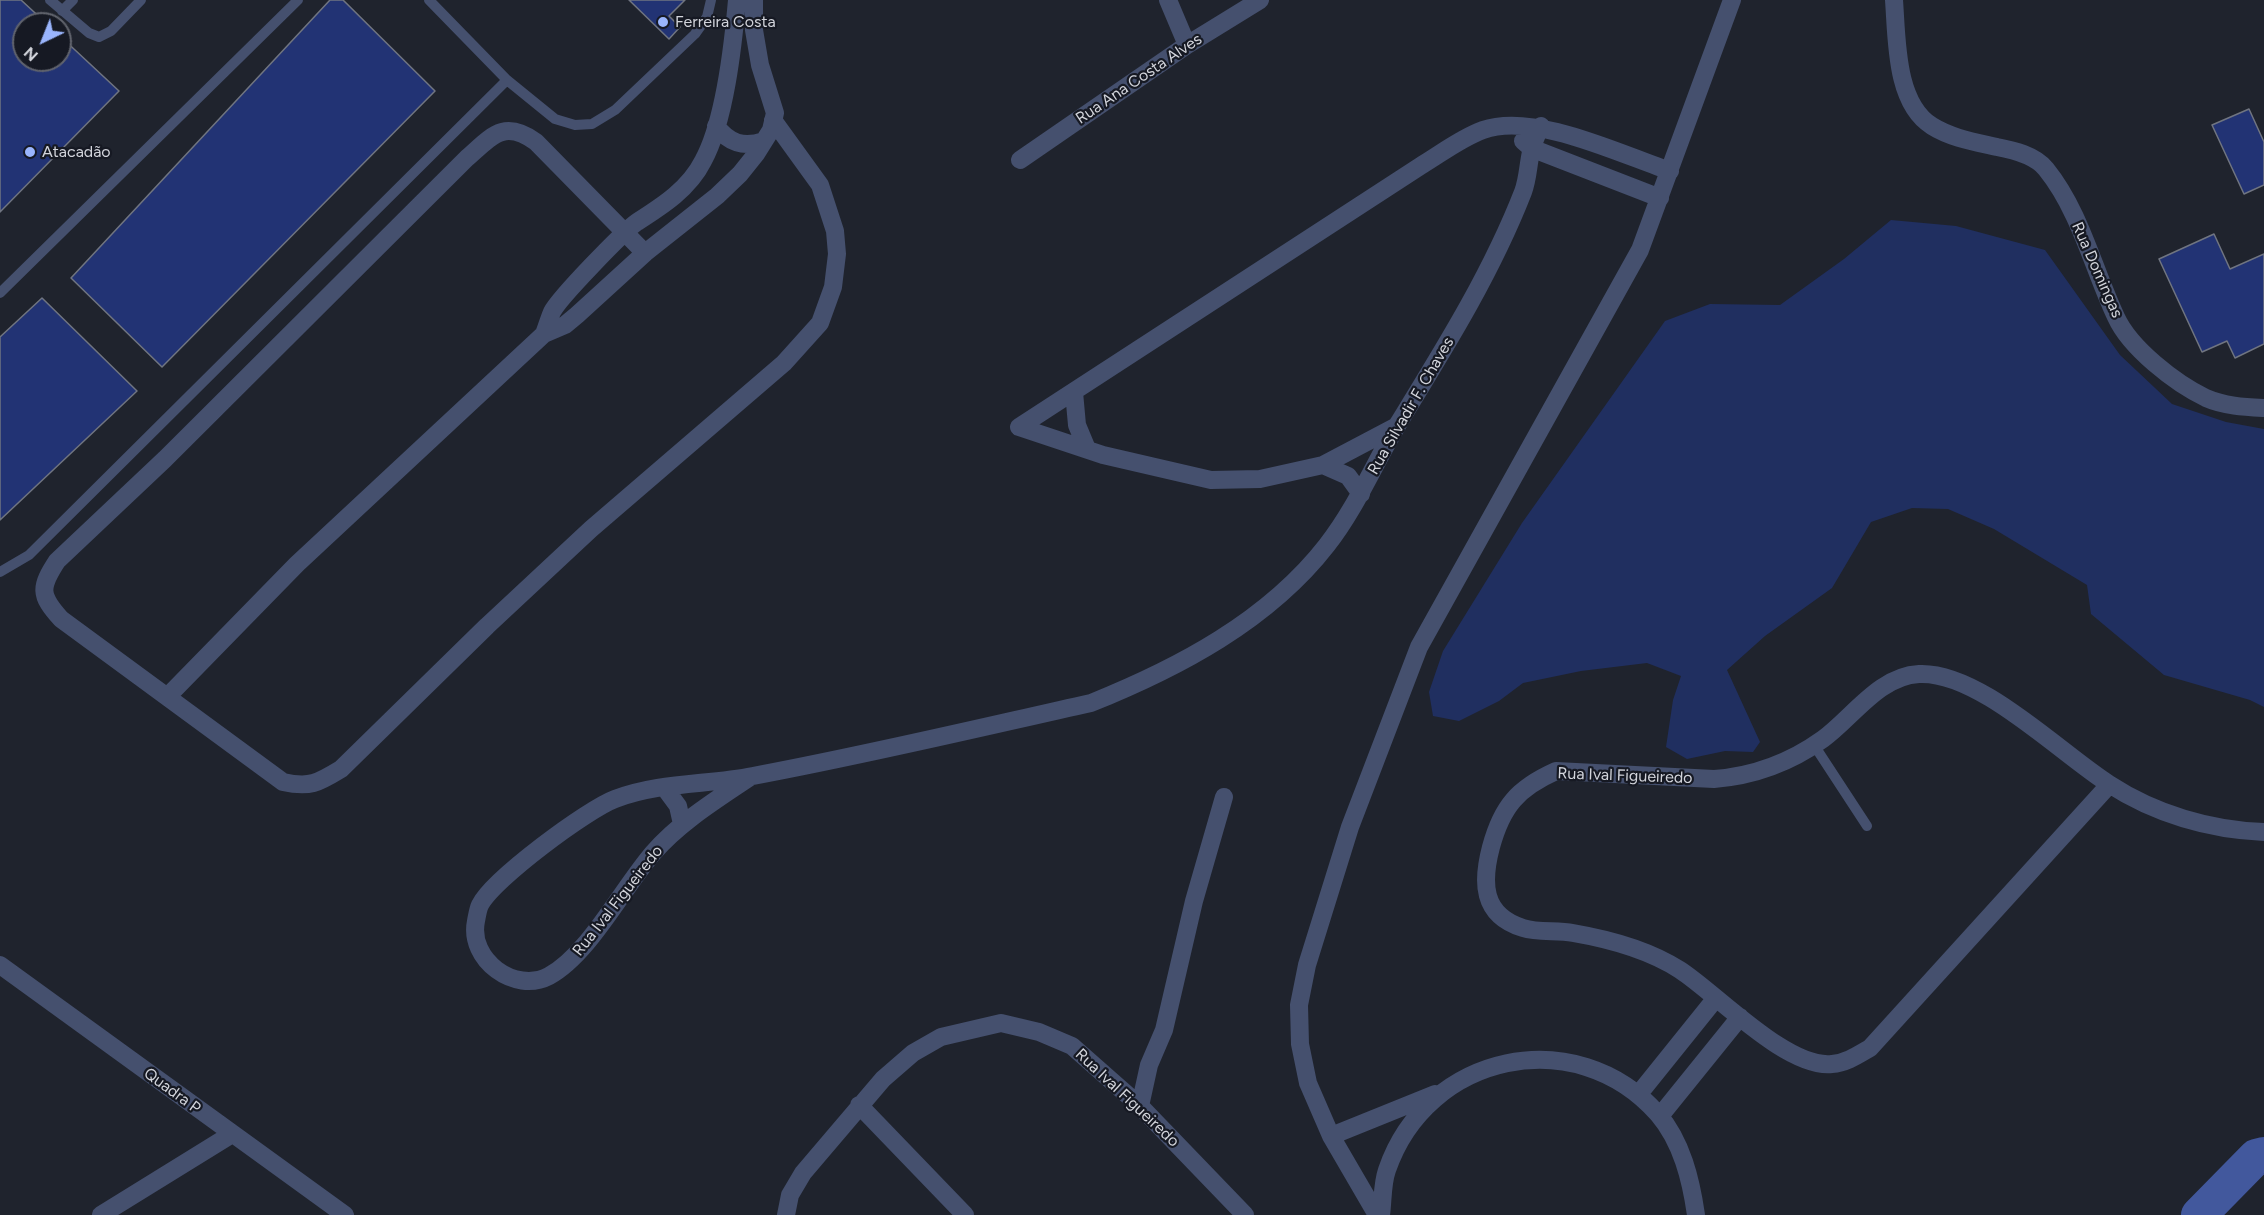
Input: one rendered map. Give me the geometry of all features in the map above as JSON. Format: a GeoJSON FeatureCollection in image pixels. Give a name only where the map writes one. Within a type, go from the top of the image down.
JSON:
{"type":"FeatureCollection","features":[{"type":"Feature","properties":{"kind":"street"},"geometry":{"type":"LineString","coordinates":[[544,334],[552,312],[559,301],[626,232],[664,205],[688,183],[703,162],[716,126],[729,60],[737,0]]}},
{"type":"Feature","properties":{"kind":"street"},"geometry":{"type":"LineString","coordinates":[[168,696],[297,564],[544,334],[565,325],[645,253],[740,174],[764,141],[773,120],[772,99],[759,61],[754,30],[754,0]]}},
{"type":"Feature","properties":{"kind":"street"},"geometry":{"type":"LineString","coordinates":[[1168,0],[1187,45]]}},
{"type":"Feature","properties":{"kind":"street","name":"Rua Ana Costa Alves"},"geometry":{"type":"LineString","coordinates":[[1020,160],[1187,45],[1260,0]]}},
{"type":"Feature","properties":{"kind":"street"},"geometry":{"type":"LineString","coordinates":[[1719,33],[1724,0]]}},
{"type":"Feature","properties":{"kind":"street"},"geometry":{"type":"LineString","coordinates":[[1379,1215],[1331,1136],[1308,1083],[1300,1044],[1299,1005],[1307,965],[1350,827],[1419,647],[1640,250],[1732,0]]}},
{"type":"Feature","properties":{"kind":"street","name":"Rua Domingas"},"geometry":{"type":"LineString","coordinates":[[1894,0],[1904,88],[1910,105],[1931,125],[1959,138],[2025,155],[2043,166],[2062,190],[2117,319],[2144,354],[2179,382],[2207,398],[2238,406],[2264,408]]}},
{"type":"Feature","properties":{"kind":"street"},"geometry":{"type":"LineString","coordinates":[[729,60],[744,54],[759,61]]}},
{"type":"Feature","properties":{"kind":"street"},"geometry":{"type":"LineString","coordinates":[[645,253],[536,142],[521,132],[507,129],[493,135],[467,158],[165,459],[57,561],[46,579],[44,593],[48,604],[61,620],[284,782],[300,785],[319,783],[340,769],[591,529],[784,363],[820,323],[833,287],[837,254],[835,231],[819,185],[773,120]]}},
{"type":"Feature","properties":{"kind":"street"},"geometry":{"type":"LineString","coordinates":[[716,126],[723,135],[741,145],[764,141]]}},
{"type":"Feature","properties":{"kind":"street"},"geometry":{"type":"LineString","coordinates":[[1397,426],[1323,465],[1260,479],[1211,480],[1166,471],[1086,449],[1019,427],[1422,165],[1465,138],[1485,129],[1541,126],[1670,171]]}},
{"type":"Feature","properties":{"kind":"street","name":"Rua Silvadir F. Chaves"},"geometry":{"type":"LineString","coordinates":[[1269,603],[1296,580],[1327,546],[1361,494],[1397,426],[1498,252],[1525,189],[1531,148],[1541,126]]}},
{"type":"Feature","properties":{"kind":"street"},"geometry":{"type":"LineString","coordinates":[[1505,127],[1531,148],[1660,198]]}},
{"type":"Feature","properties":{"kind":"street","name":"Rua Silvadir F. Chaves"},"geometry":{"type":"LineString","coordinates":[[1525,189],[1555,158],[1565,135]]}},
{"type":"Feature","properties":{"kind":"street"},"geometry":{"type":"LineString","coordinates":[[1074,392],[1077,425],[1086,449]]}},
{"type":"Feature","properties":{"kind":"street"},"geometry":{"type":"LineString","coordinates":[[1323,465],[1348,476],[1361,494]]}},
{"type":"Feature","properties":{"kind":"street","name":"Rua Ival Figueiredo"},"geometry":{"type":"LineString","coordinates":[[750,777],[682,824],[654,851],[575,958],[558,972],[539,982],[520,982],[492,966],[479,949],[475,925],[480,904],[521,861],[612,800],[664,787],[750,777],[1091,703],[1134,686],[1197,654],[1269,603]]}},
{"type":"Feature","properties":{"kind":"street","name":"Rua Ival Figueiredo"},"geometry":{"type":"LineString","coordinates":[[2109,785],[1870,1048],[1846,1061],[1830,1065],[1809,1060],[1783,1048],[1679,969],[1641,952],[1571,932],[1524,928],[1507,921],[1487,898],[1484,874],[1495,833],[1503,814],[1517,794],[1532,782],[1556,771],[1714,779],[1738,777],[1774,766],[1814,745],[1875,693],[1901,678],[1921,674],[1964,683],[2059,746],[2109,785],[2149,805],[2194,822],[2264,832]]}},
{"type":"Feature","properties":{"kind":"street"},"geometry":{"type":"LineString","coordinates":[[664,787],[678,806],[682,824]]}},
{"type":"Feature","properties":{"kind":"street"},"geometry":{"type":"LineString","coordinates":[[1140,1106],[1149,1065],[1164,1030],[1194,901],[1224,797]]}},
{"type":"Feature","properties":{"kind":"street","name":"Quadra P"},"geometry":{"type":"LineString","coordinates":[[0,965],[345,1215]]}},
{"type":"Feature","properties":{"kind":"street"},"geometry":{"type":"LineString","coordinates":[[1638,1095],[1716,998]]}},
{"type":"Feature","properties":{"kind":"street"},"geometry":{"type":"LineString","coordinates":[[1660,1116],[1740,1017]]}},
{"type":"Feature","properties":{"kind":"street","name":"Rua Ival Figueiredo"},"geometry":{"type":"LineString","coordinates":[[786,1215],[790,1195],[803,1173],[859,1105],[913,1053],[941,1037],[1001,1023],[1039,1032],[1072,1046],[1140,1106],[1245,1215]]}},
{"type":"Feature","properties":{"kind":"street"},"geometry":{"type":"LineString","coordinates":[[1331,1136],[1441,1091],[1478,1070],[1519,1060],[1561,1060],[1602,1072],[1638,1095],[1660,1116],[1687,1165],[1696,1215]]}},
{"type":"Feature","properties":{"kind":"street"},"geometry":{"type":"LineString","coordinates":[[1117,1086],[1149,1065]]}},
{"type":"Feature","properties":{"kind":"street"},"geometry":{"type":"LineString","coordinates":[[1379,1215],[1387,1171],[1407,1127],[1441,1091]]}},
{"type":"Feature","properties":{"kind":"street"},"geometry":{"type":"LineString","coordinates":[[859,1105],[964,1215]]}},
{"type":"Feature","properties":{"kind":"street"},"geometry":{"type":"LineString","coordinates":[[101,1215],[231,1134]]}},
{"type":"Feature","properties":{"kind":"lane"},"geometry":{"type":"LineString","coordinates":[[50,0],[88,33],[99,37],[111,31],[141,0]]}},
{"type":"Feature","properties":{"kind":"lane"},"geometry":{"type":"LineString","coordinates":[[62,11],[73,0]]}},
{"type":"Feature","properties":{"kind":"lane"},"geometry":{"type":"LineString","coordinates":[[0,293],[298,0]]}},
{"type":"Feature","properties":{"kind":"lane"},"geometry":{"type":"LineString","coordinates":[[429,0],[507,80],[555,118],[575,125],[592,124],[615,110],[695,34],[707,17],[711,0]]}},
{"type":"Feature","properties":{"kind":"lane"},"geometry":{"type":"LineString","coordinates":[[0,572],[29,555],[507,80]]}},
{"type":"Feature","properties":{"kind":"lane"},"geometry":{"type":"LineString","coordinates":[[1814,745],[1868,826]]}},
{"type":"Feature","properties":{"kind":"shaded area"},"geometry":{"type":"Polygon","coordinates":[[[1891,220],[1956,226],[2045,250],[2120,355],[2172,404],[2226,422],[2264,429],[2264,707],[2250,700],[2164,675],[2091,614],[2087,585],[1994,529],[1948,509],[1912,508],[1871,522],[1832,588],[1765,636],[1727,670],[1760,742],[1753,752],[1725,751],[1687,759],[1666,747],[1673,700],[1681,676],[1647,663],[1581,671],[1523,683],[1499,701],[1459,721],[1433,716],[1429,692],[1443,651],[1522,523],[1665,321],[1710,304],[1780,305],[1844,259],[1891,220]]]}},
{"type":"Feature","properties":{"kind":"building","name":"Atacadão"},"geometry":{"type":"Polygon","coordinates":[[[0,0],[21,0],[34,12],[12,12],[12,72],[72,72],[72,47],[119,91],[0,212],[0,0]]]}},
{"type":"Feature","properties":{"kind":"building"},"geometry":{"type":"Polygon","coordinates":[[[330,0],[343,0],[435,91],[162,367],[71,278],[330,0]]]}},
{"type":"Feature","properties":{"kind":"building","name":"Ferreira Costa"},"geometry":{"type":"Polygon","coordinates":[[[629,0],[685,0],[669,16],[680,27],[669,39],[629,0]]]}},
{"type":"Feature","properties":{"kind":"building"},"geometry":{"type":"Polygon","coordinates":[[[2249,109],[2264,142],[2264,185],[2244,194],[2212,125],[2249,109]]]}},
{"type":"Feature","properties":{"kind":"building"},"geometry":{"type":"Polygon","coordinates":[[[2214,234],[2230,269],[2264,254],[2264,344],[2235,358],[2227,341],[2202,352],[2159,259],[2214,234]]]}},
{"type":"Feature","properties":{"kind":"building"},"geometry":{"type":"Polygon","coordinates":[[[42,298],[137,391],[0,520],[0,337],[42,298]]]}},
{"type":"Feature","properties":{"kind":"waterway"},"geometry":{"type":"LineString","coordinates":[[2199,1215],[2256,1157],[2264,1155]]}},
{"type":"Feature","properties":{"kind":"place","name":"Ferreira Costa"},"geometry":{"type":"Point","coordinates":[663,22]}},
{"type":"Feature","properties":{"kind":"place","name":"Atacadão"},"geometry":{"type":"Point","coordinates":[30,152]}}]}
